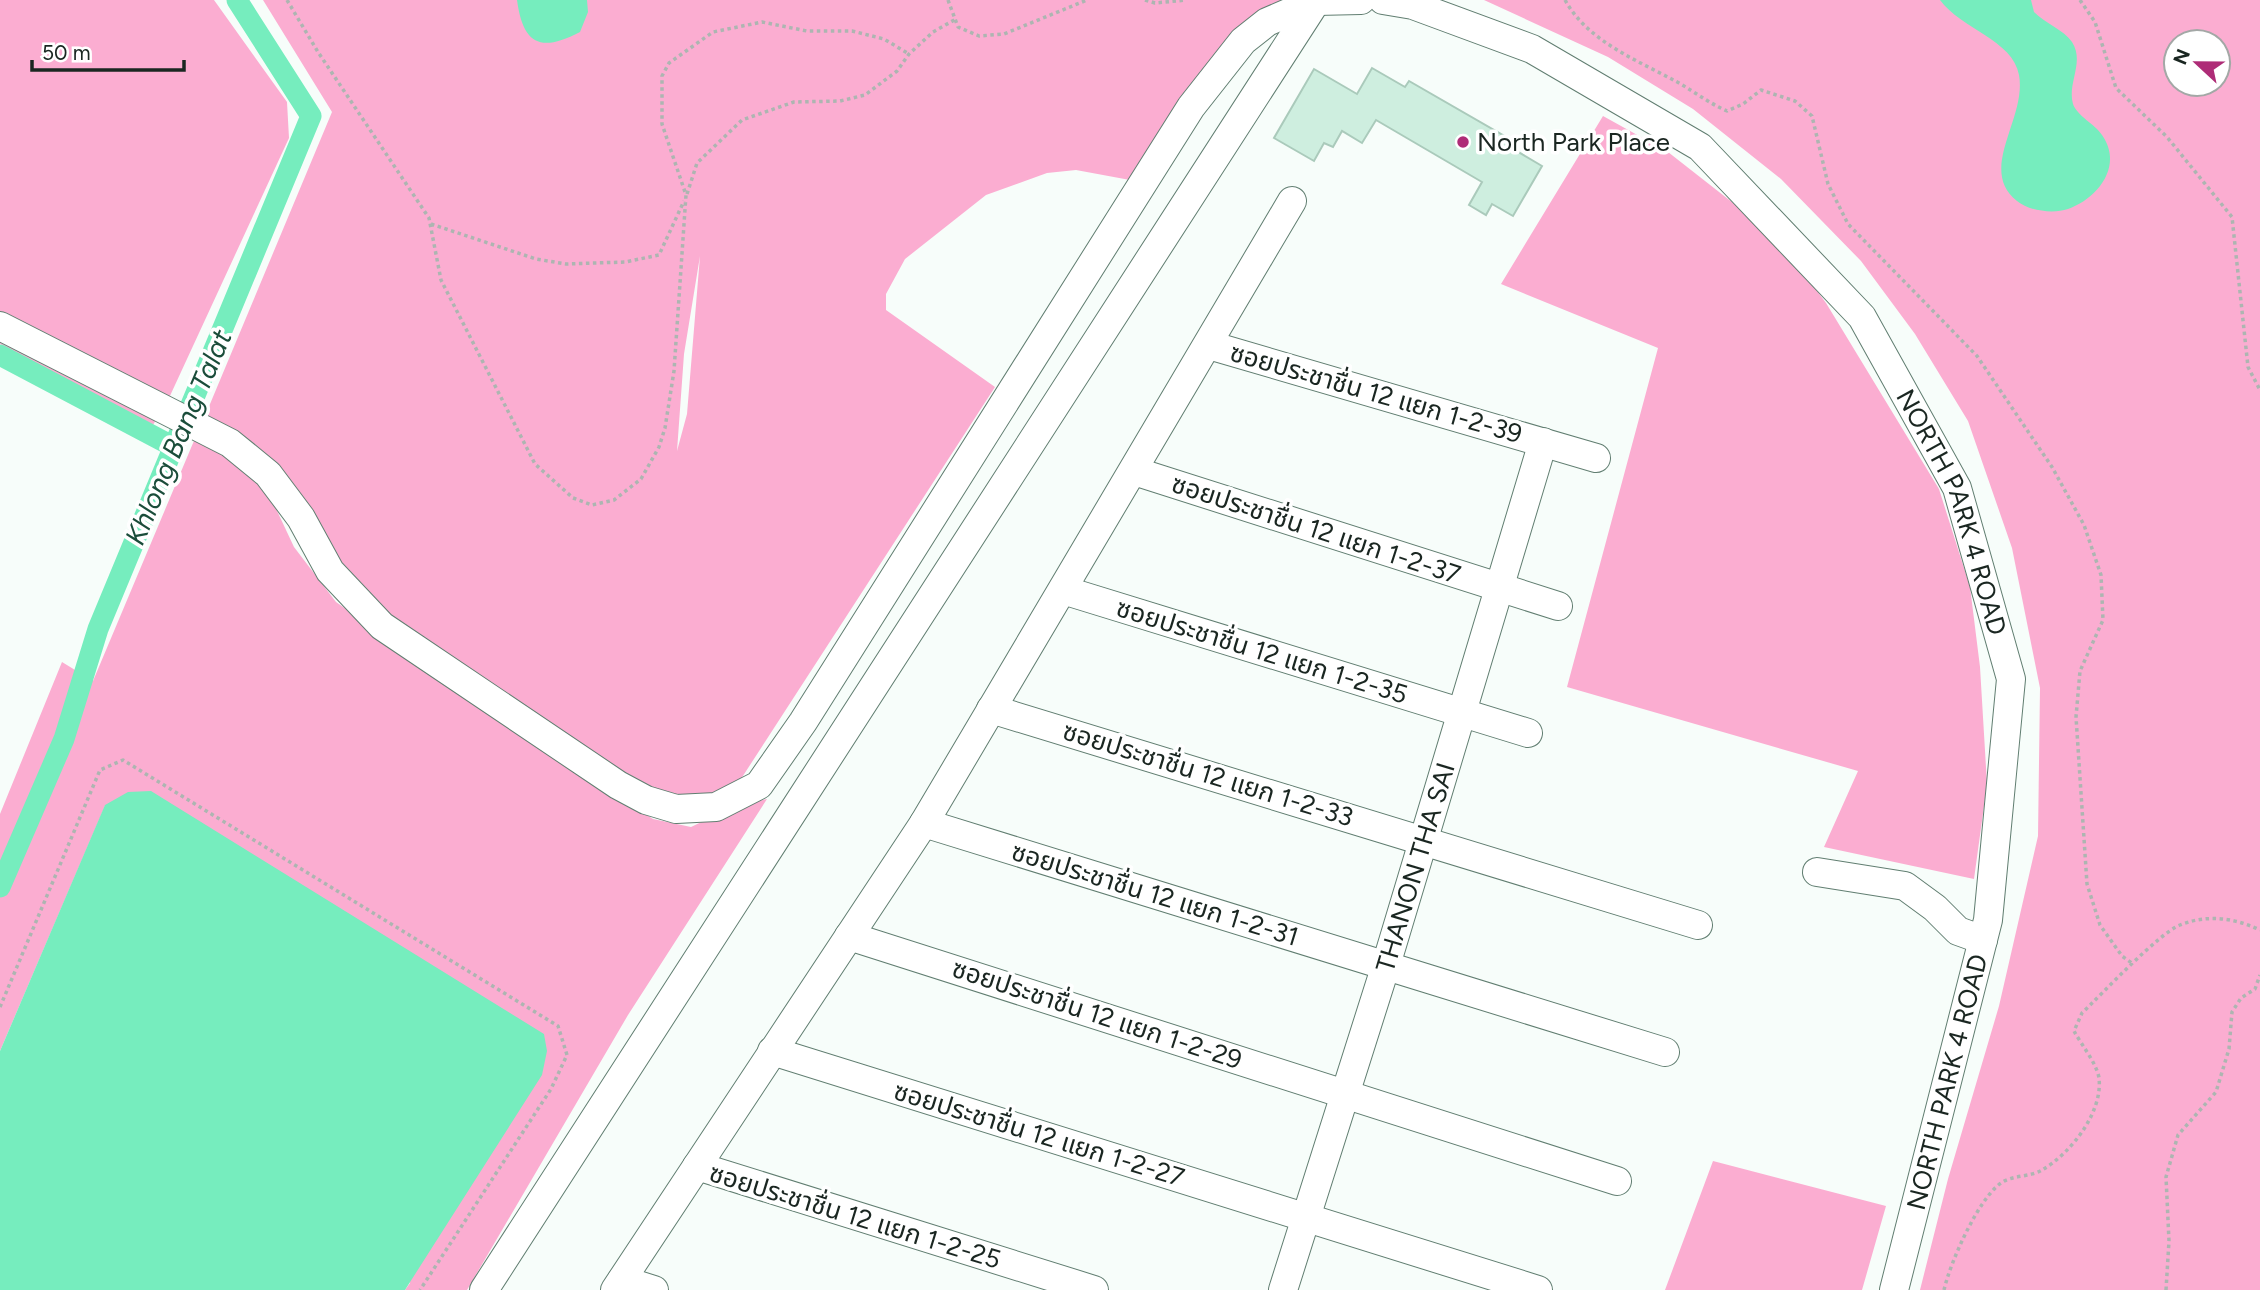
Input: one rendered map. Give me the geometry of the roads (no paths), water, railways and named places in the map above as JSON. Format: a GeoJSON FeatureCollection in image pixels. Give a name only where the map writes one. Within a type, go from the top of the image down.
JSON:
{"type":"FeatureCollection","features":[{"type":"Feature","properties":{"kind":"street"},"geometry":{"type":"LineString","coordinates":[[0,327],[230,443],[268,474],[300,518],[330,571],[382,626],[636,795],[676,809],[716,807],[759,785],[803,722],[1191,107],[1216,73],[1243,41],[1267,22],[1317,0],[1361,0]]}},
{"type":"Feature","properties":{"kind":"street"},"geometry":{"type":"LineString","coordinates":[[484,1290],[1317,0]]}},
{"type":"Feature","properties":{"kind":"street","name":"NORTH PARK 4 ROAD"},"geometry":{"type":"LineString","coordinates":[[1383,0],[1413,5],[1532,49],[1700,147],[1862,317],[1957,488],[2011,679],[1988,920],[1894,1290]]}},
{"type":"Feature","properties":{"kind":"street"},"geometry":{"type":"LineString","coordinates":[[654,1290],[619,1285],[924,823],[1292,201]]}},
{"type":"Feature","properties":{"kind":"street","name":"ซอยประชาชื่น 12 แยก 1-2-39"},"geometry":{"type":"LineString","coordinates":[[1209,345],[1596,457]]}},
{"type":"Feature","properties":{"kind":"street","name":"THANON THA SAI"},"geometry":{"type":"LineString","coordinates":[[1283,1290],[1386,965],[1543,442]]}},
{"type":"Feature","properties":{"kind":"street","name":"ซอยประชาชื่น 12 แยก 1-2-37"},"geometry":{"type":"LineString","coordinates":[[1134,471],[1558,606]]}},
{"type":"Feature","properties":{"kind":"street","name":"ซอยประชาชื่น 12 แยก 1-2-35"},"geometry":{"type":"LineString","coordinates":[[1063,590],[1528,733]]}},
{"type":"Feature","properties":{"kind":"street","name":"ซอยประชาชื่น 12 แยก 1-2-33"},"geometry":{"type":"LineString","coordinates":[[991,709],[1424,839],[1698,925]]}},
{"type":"Feature","properties":{"kind":"street","name":"ซอยประชาชื่น 12 แยก 1-2-31"},"geometry":{"type":"LineString","coordinates":[[924,823],[1665,1052]]}},
{"type":"Feature","properties":{"kind":"street"},"geometry":{"type":"LineString","coordinates":[[1817,872],[1905,886],[1935,908],[1958,931],[1983,940]]}},
{"type":"Feature","properties":{"kind":"street","name":"ซอยประชาชื่น 12 แยก 1-2-29"},"geometry":{"type":"LineString","coordinates":[[849,936],[1616,1181]]}},
{"type":"Feature","properties":{"kind":"street","name":"ซอยประชาชื่น 12 แยก 1-2-27"},"geometry":{"type":"LineString","coordinates":[[772,1051],[1538,1290]]}},
{"type":"Feature","properties":{"kind":"street","name":"ซอยประชาชื่น 12 แยก 1-2-25"},"geometry":{"type":"LineString","coordinates":[[697,1167],[1094,1290]]}},
{"type":"Feature","properties":{"kind":"waterway","name":"Khlong Bang Talat"},"geometry":{"type":"LineString","coordinates":[[0,887],[64,739],[98,629],[311,116],[237,0]]}},
{"type":"Feature","properties":{"kind":"waterway"},"geometry":{"type":"LineString","coordinates":[[0,355],[174,447]]}},
{"type":"Feature","properties":{"kind":"place","name":"North Park Place"},"geometry":{"type":"Point","coordinates":[1463,142]}}]}
